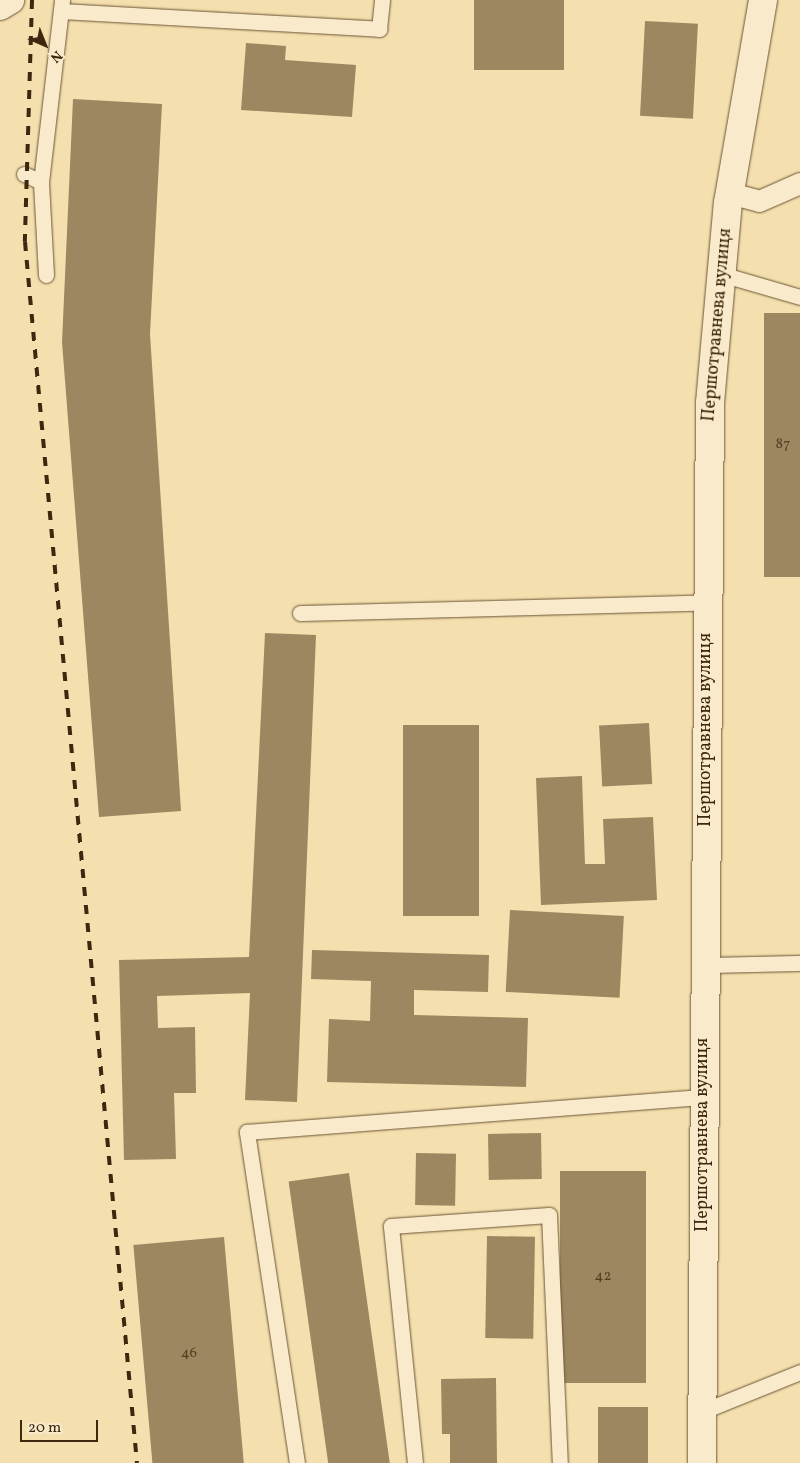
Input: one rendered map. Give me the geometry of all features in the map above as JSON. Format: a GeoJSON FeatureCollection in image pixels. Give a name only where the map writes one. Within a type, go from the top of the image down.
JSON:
{"type":"FeatureCollection","features":[{"type":"Feature","properties":{"kind":"street"},"geometry":{"type":"LineString","coordinates":[[0,6],[10,0]]}},
{"type":"Feature","properties":{"kind":"street","name":"Першотравнева вулиця"},"geometry":{"type":"LineString","coordinates":[[702,1463],[710,403],[730,193],[763,0]]}},
{"type":"Feature","properties":{"kind":"street"},"geometry":{"type":"LineString","coordinates":[[730,193],[759,201],[800,183]]}},
{"type":"Feature","properties":{"kind":"lane"},"geometry":{"type":"LineString","coordinates":[[46,275],[41,182],[62,5],[379,29],[382,0]]}},
{"type":"Feature","properties":{"kind":"lane"},"geometry":{"type":"LineString","coordinates":[[24,174],[41,182]]}},
{"type":"Feature","properties":{"kind":"lane"},"geometry":{"type":"LineString","coordinates":[[721,274],[800,297]]}},
{"type":"Feature","properties":{"kind":"lane"},"geometry":{"type":"LineString","coordinates":[[300,613],[707,602]]}},
{"type":"Feature","properties":{"kind":"lane"},"geometry":{"type":"LineString","coordinates":[[705,965],[800,964]]}},
{"type":"Feature","properties":{"kind":"lane"},"geometry":{"type":"LineString","coordinates":[[297,1463],[247,1132],[704,1097]]}},
{"type":"Feature","properties":{"kind":"lane"},"geometry":{"type":"LineString","coordinates":[[415,1463],[392,1226],[549,1215],[560,1463]]}},
{"type":"Feature","properties":{"kind":"lane"},"geometry":{"type":"LineString","coordinates":[[702,1412],[800,1372]]}},
{"type":"Feature","properties":{"kind":"building"},"geometry":{"type":"Polygon","coordinates":[[[474,0],[564,0],[564,70],[474,70],[474,0]]]}},
{"type":"Feature","properties":{"kind":"building"},"geometry":{"type":"Polygon","coordinates":[[[645,21],[698,24],[693,119],[640,116],[645,21]]]}},
{"type":"Feature","properties":{"kind":"building"},"geometry":{"type":"Polygon","coordinates":[[[246,43],[286,46],[285,60],[356,65],[352,117],[241,110],[246,43]]]}},
{"type":"Feature","properties":{"kind":"building"},"geometry":{"type":"Polygon","coordinates":[[[73,99],[162,104],[150,334],[181,811],[99,817],[62,342],[73,99]]]}},
{"type":"Feature","properties":{"kind":"building"},"geometry":{"type":"Polygon","coordinates":[[[764,313],[800,313],[800,577],[764,577],[764,313]]]}},
{"type":"Feature","properties":{"kind":"building"},"geometry":{"type":"Polygon","coordinates":[[[265,633],[316,635],[297,1102],[245,1100],[250,993],[157,996],[158,1028],[195,1027],[196,1093],[174,1093],[176,1159],[124,1160],[119,960],[249,957],[265,633]]]}},
{"type":"Feature","properties":{"kind":"building"},"geometry":{"type":"Polygon","coordinates":[[[649,723],[652,784],[602,787],[599,726],[649,723]]]}},
{"type":"Feature","properties":{"kind":"building"},"geometry":{"type":"Polygon","coordinates":[[[403,725],[479,725],[479,916],[403,916],[403,725]]]}},
{"type":"Feature","properties":{"kind":"building"},"geometry":{"type":"Polygon","coordinates":[[[582,776],[585,864],[605,864],[603,819],[653,817],[657,900],[541,905],[536,778],[582,776]]]}},
{"type":"Feature","properties":{"kind":"building"},"geometry":{"type":"Polygon","coordinates":[[[510,910],[624,916],[620,998],[506,992],[510,910]]]}},
{"type":"Feature","properties":{"kind":"building"},"geometry":{"type":"Polygon","coordinates":[[[312,950],[489,955],[488,992],[414,990],[414,1015],[528,1018],[526,1087],[327,1082],[329,1019],[370,1021],[371,981],[311,979],[312,950]]]}},
{"type":"Feature","properties":{"kind":"building"},"geometry":{"type":"Polygon","coordinates":[[[541,1133],[542,1179],[489,1180],[488,1134],[541,1133]]]}},
{"type":"Feature","properties":{"kind":"building"},"geometry":{"type":"Polygon","coordinates":[[[416,1153],[456,1154],[455,1206],[415,1205],[416,1153]]]}},
{"type":"Feature","properties":{"kind":"building"},"geometry":{"type":"Polygon","coordinates":[[[560,1171],[646,1171],[646,1383],[560,1383],[560,1171]]]}},
{"type":"Feature","properties":{"kind":"building"},"geometry":{"type":"Polygon","coordinates":[[[349,1173],[390,1463],[328,1463],[289,1181],[349,1173]]]}},
{"type":"Feature","properties":{"kind":"building"},"geometry":{"type":"Polygon","coordinates":[[[487,1236],[535,1237],[533,1339],[485,1338],[487,1236]]]}},
{"type":"Feature","properties":{"kind":"building"},"geometry":{"type":"Polygon","coordinates":[[[224,1237],[244,1463],[152,1463],[133,1245],[224,1237]]]}},
{"type":"Feature","properties":{"kind":"building"},"geometry":{"type":"Polygon","coordinates":[[[496,1378],[497,1463],[450,1463],[450,1434],[442,1434],[441,1379],[496,1378]]]}},
{"type":"Feature","properties":{"kind":"building"},"geometry":{"type":"Polygon","coordinates":[[[598,1407],[648,1407],[648,1463],[598,1463],[598,1407]]]}},
{"type":"Feature","properties":{"kind":"railway"},"geometry":{"type":"LineString","coordinates":[[32,0],[25,242],[137,1463]]}}]}
